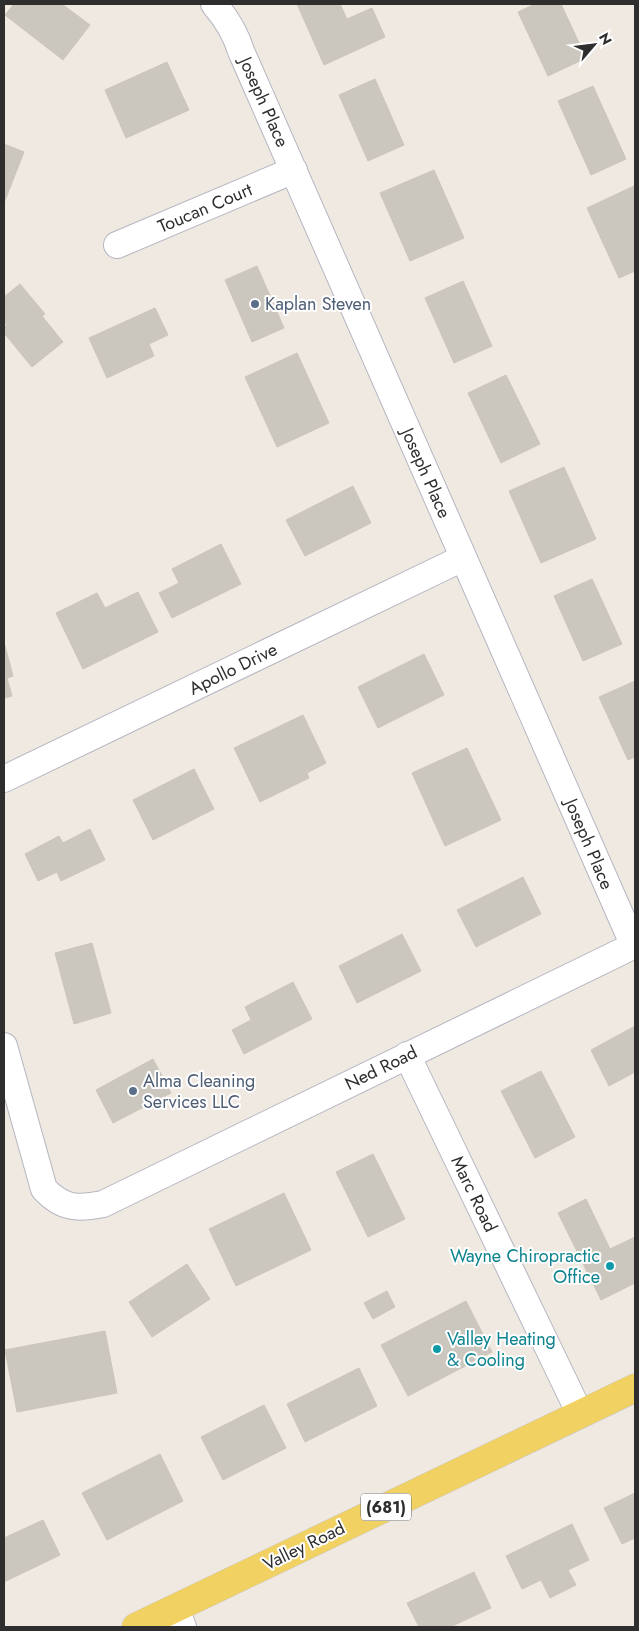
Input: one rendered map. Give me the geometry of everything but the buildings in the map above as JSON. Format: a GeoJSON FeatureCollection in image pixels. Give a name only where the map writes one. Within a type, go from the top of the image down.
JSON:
{"type":"FeatureCollection","features":[{"type":"Feature","properties":{"kind":"main road","name":"Valley Road"},"geometry":{"type":"LineString","coordinates":[[136,1627],[179,1618],[580,1414],[635,1388]]}},
{"type":"Feature","properties":{"kind":"street","name":"Joseph Place"},"geometry":{"type":"LineString","coordinates":[[214,4],[227,19],[236,34],[241,51],[634,946]]}},
{"type":"Feature","properties":{"kind":"street","name":"Toucan Court"},"geometry":{"type":"LineString","coordinates":[[117,245],[294,170]]}},
{"type":"Feature","properties":{"kind":"street","name":"Apollo Drive"},"geometry":{"type":"LineString","coordinates":[[4,779],[463,558]]}},
{"type":"Feature","properties":{"kind":"street","name":"Ned Road"},"geometry":{"type":"LineString","coordinates":[[4,1046],[44,1189],[54,1200],[68,1206],[85,1207],[103,1204],[634,946]]}},
{"type":"Feature","properties":{"kind":"street","name":"Marc Road"},"geometry":{"type":"LineString","coordinates":[[407,1055],[580,1414]]}},
{"type":"Feature","properties":{"kind":"place","name":"Kaplan Steven"},"geometry":{"type":"Point","coordinates":[255,304]}},
{"type":"Feature","properties":{"kind":"place","name":"Alma Cleaning Services LLC"},"geometry":{"type":"Point","coordinates":[133,1091]}},
{"type":"Feature","properties":{"kind":"place","name":"Wayne Chiropractic Office"},"geometry":{"type":"Point","coordinates":[610,1266]}},
{"type":"Feature","properties":{"kind":"place","name":"Valley Heating & Cooling"},"geometry":{"type":"Point","coordinates":[437,1349]}}]}
